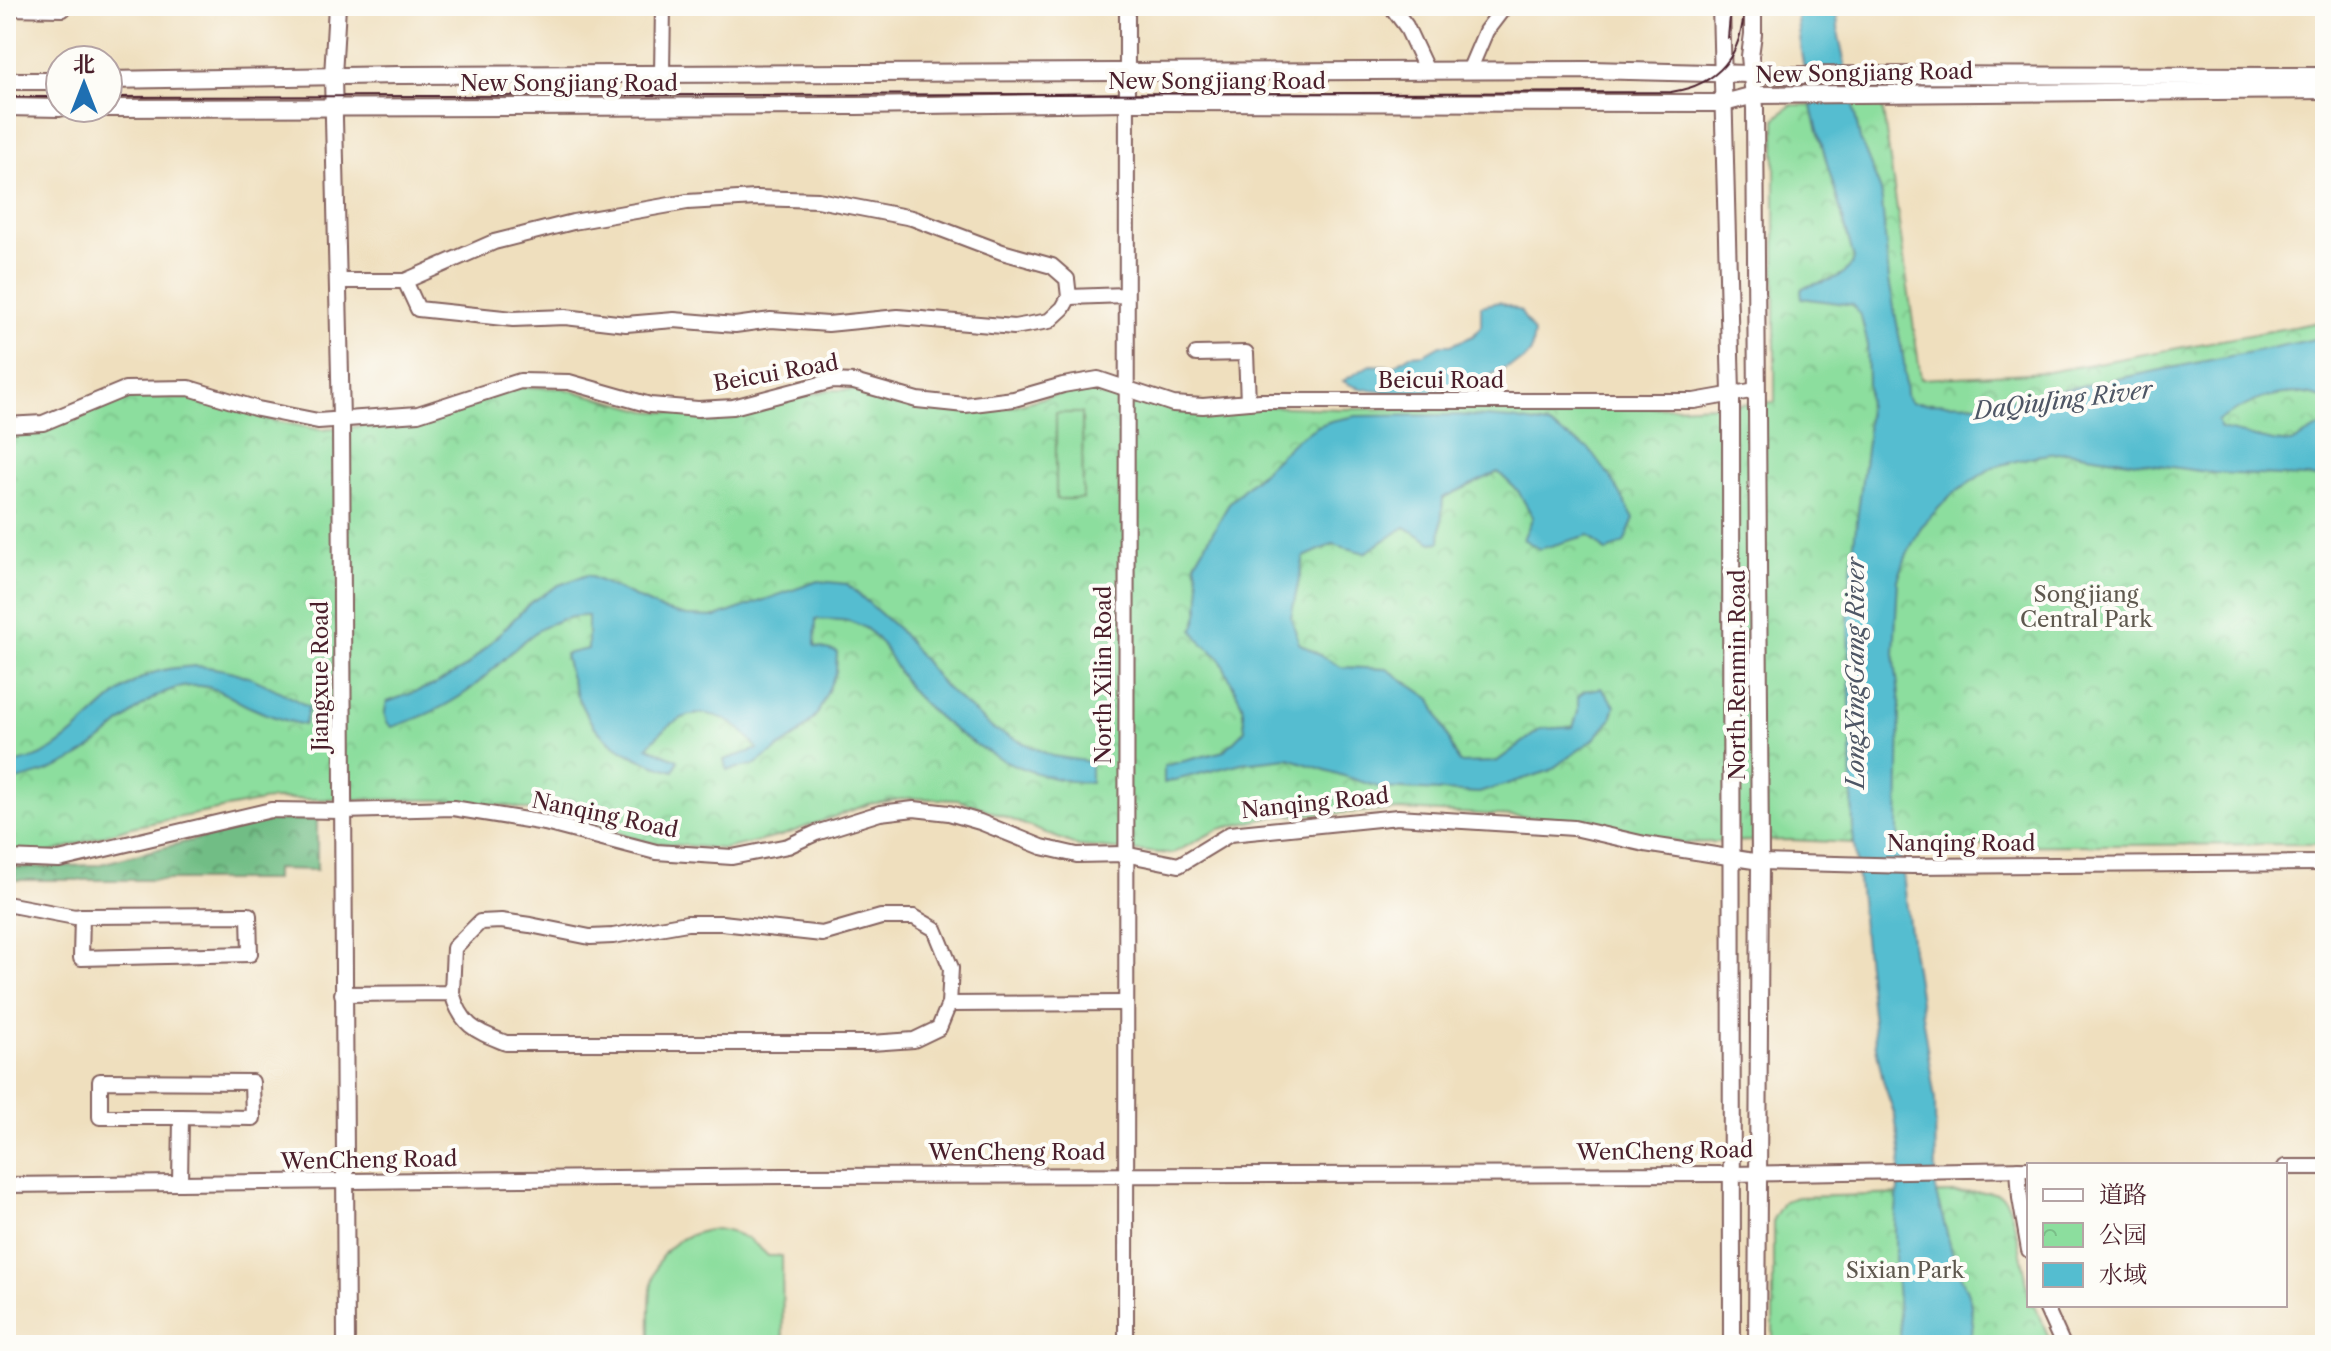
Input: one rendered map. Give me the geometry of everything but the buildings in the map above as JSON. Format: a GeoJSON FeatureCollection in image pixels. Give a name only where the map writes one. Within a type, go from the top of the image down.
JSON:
{"type":"FeatureCollection","features":[{"type":"Feature","properties":{"kind":"main road","name":"Jiangxue Road"},"geometry":{"type":"LineString","coordinates":[[337,6],[333,76],[341,419],[346,1345]]}},
{"type":"Feature","properties":{"kind":"main road","name":"North Renmin Road"},"geometry":{"type":"LineString","coordinates":[[1721,6],[1731,393],[1732,1345]]}},
{"type":"Feature","properties":{"kind":"main road","name":"North Renmin Road"},"geometry":{"type":"LineString","coordinates":[[1753,6],[1750,56],[1754,95],[1760,862],[1757,1345]]}},
{"type":"Feature","properties":{"kind":"main road","name":"New Songjiang Road"},"geometry":{"type":"LineString","coordinates":[[124,80],[1427,71],[2325,76]]}},
{"type":"Feature","properties":{"kind":"main road"},"geometry":{"type":"LineString","coordinates":[[6,81],[44,81]]}},
{"type":"Feature","properties":{"kind":"main road","name":"New Songjiang Road"},"geometry":{"type":"LineString","coordinates":[[124,108],[856,106],[1127,102],[1724,103],[1754,95],[2325,90]]}},
{"type":"Feature","properties":{"kind":"main road"},"geometry":{"type":"LineString","coordinates":[[6,107],[44,108]]}},
{"type":"Feature","properties":{"kind":"street"},"geometry":{"type":"LineString","coordinates":[[662,74],[663,6]]}},
{"type":"Feature","properties":{"kind":"street","name":"North Xilin Road"},"geometry":{"type":"LineString","coordinates":[[1126,1345],[1127,6]]}},
{"type":"Feature","properties":{"kind":"street"},"geometry":{"type":"LineString","coordinates":[[1391,6],[1406,26],[1427,71]]}},
{"type":"Feature","properties":{"kind":"street"},"geometry":{"type":"LineString","coordinates":[[1469,71],[1486,31],[1505,6]]}},
{"type":"Feature","properties":{"kind":"street"},"geometry":{"type":"LineString","coordinates":[[6,8],[63,9]]}},
{"type":"Feature","properties":{"kind":"street"},"geometry":{"type":"LineString","coordinates":[[338,281],[405,281],[494,242],[573,222],[687,202],[771,198],[818,200],[912,218],[1002,252],[1052,266],[1067,279],[1069,297],[1063,308],[1049,321],[1014,327],[898,317],[828,324],[792,320],[735,325],[674,320],[626,324],[565,317],[513,319],[418,309],[405,281]]}},
{"type":"Feature","properties":{"kind":"street"},"geometry":{"type":"LineString","coordinates":[[1069,297],[1126,295]]}},
{"type":"Feature","properties":{"kind":"street"},"geometry":{"type":"LineString","coordinates":[[1196,354],[1246,353],[1248,402]]}},
{"type":"Feature","properties":{"kind":"street","name":"Beicui Road"},"geometry":{"type":"LineString","coordinates":[[6,425],[43,423],[125,389],[189,388],[258,409],[318,421],[418,414],[520,381],[569,382],[650,405],[698,409],[733,407],[832,381],[854,382],[917,400],[965,405],[1014,399],[1098,379],[1173,404],[1203,406],[1248,402],[1694,401],[1756,390]]}},
{"type":"Feature","properties":{"kind":"street","name":"Nanqing Road"},"geometry":{"type":"LineString","coordinates":[[6,858],[59,860],[271,810],[453,808],[545,823],[656,852],[732,857],[788,846],[816,833],[880,813],[914,809],[949,813],[1042,847],[1077,855],[1124,854],[1179,865],[1230,834],[1398,817],[1574,828],[1760,862],[1912,866],[2325,863]]}},
{"type":"Feature","properties":{"kind":"street"},"geometry":{"type":"LineString","coordinates":[[6,904],[82,916],[249,915],[250,954],[81,958],[82,916]]}},
{"type":"Feature","properties":{"kind":"street"},"geometry":{"type":"LineString","coordinates":[[881,917],[914,917],[935,929],[951,968],[949,1004],[939,1028],[914,1040],[871,1043],[506,1043],[478,1032],[458,1014],[452,993],[454,948],[480,922],[501,921],[590,937],[687,923],[722,923],[822,934],[881,917]]}},
{"type":"Feature","properties":{"kind":"street"},"geometry":{"type":"LineString","coordinates":[[342,994],[452,993]]}},
{"type":"Feature","properties":{"kind":"street"},"geometry":{"type":"LineString","coordinates":[[949,1004],[1125,1003]]}},
{"type":"Feature","properties":{"kind":"street"},"geometry":{"type":"LineString","coordinates":[[100,1081],[252,1082],[253,1118],[181,1117],[100,1117],[100,1081]]}},
{"type":"Feature","properties":{"kind":"street"},"geometry":{"type":"LineString","coordinates":[[180,1183],[181,1117]]}},
{"type":"Feature","properties":{"kind":"street"},"geometry":{"type":"LineString","coordinates":[[2287,1167],[2325,1167]]}},
{"type":"Feature","properties":{"kind":"street"},"geometry":{"type":"LineString","coordinates":[[2024,1169],[2020,1198],[2027,1238]]}},
{"type":"Feature","properties":{"kind":"street","name":"WenCheng Road"},"geometry":{"type":"LineString","coordinates":[[6,1185],[1125,1174],[1731,1174],[2024,1169]]}},
{"type":"Feature","properties":{"kind":"street"},"geometry":{"type":"LineString","coordinates":[[2046,1307],[2063,1345]]}},
{"type":"Feature","properties":{"kind":"green space","name":"Songjiang Central Park"},"geometry":{"type":"Polygon","coordinates":[[[1882,104],[1921,379],[2048,372],[2325,321],[2325,844],[1915,846],[1790,840],[1682,843],[1588,820],[1402,810],[1277,816],[1219,829],[1172,854],[1078,846],[958,800],[909,798],[869,804],[781,836],[724,849],[646,842],[587,822],[509,806],[442,800],[272,799],[131,827],[46,854],[6,849],[6,429],[134,395],[184,392],[271,420],[321,430],[426,420],[522,387],[562,388],[648,411],[733,416],[827,390],[857,390],[960,411],[1009,407],[1085,387],[1101,396],[1153,402],[1340,409],[1675,407],[1775,402],[1775,119],[1791,105],[1882,104]]]}},
{"type":"Feature","properties":{"kind":"green space"},"geometry":{"type":"Polygon","coordinates":[[[1056,413],[1082,413],[1083,499],[1056,499],[1056,413]]]}},
{"type":"Feature","properties":{"kind":"green space"},"geometry":{"type":"Polygon","coordinates":[[[270,820],[317,820],[317,870],[275,869],[275,880],[6,880],[6,868],[97,865],[270,820]]]}},
{"type":"Feature","properties":{"kind":"green space","name":"Sixian Park"},"geometry":{"type":"Polygon","coordinates":[[[1988,1192],[2002,1196],[2013,1218],[2027,1284],[2027,1307],[2036,1307],[2052,1345],[1773,1345],[1773,1219],[1784,1201],[1797,1197],[1988,1192]]]}},
{"type":"Feature","properties":{"kind":"green space"},"geometry":{"type":"Polygon","coordinates":[[[716,1229],[745,1238],[768,1256],[782,1256],[783,1345],[650,1345],[652,1286],[663,1255],[675,1243],[692,1234],[716,1229]]]}},
{"type":"Feature","properties":{"kind":"water"},"geometry":{"type":"Polygon","coordinates":[[[1796,6],[1836,6],[1860,139],[1881,191],[1889,280],[1904,362],[1906,395],[1911,403],[1992,404],[2325,337],[2325,399],[2296,393],[2282,394],[2256,401],[2217,421],[2221,429],[2291,443],[2325,424],[2325,478],[2213,473],[2066,452],[2035,456],[1993,467],[1950,496],[1921,527],[1907,554],[1898,580],[1894,653],[1900,703],[1898,832],[1935,1100],[1936,1194],[1954,1259],[1970,1299],[1973,1325],[1968,1345],[1901,1345],[1895,1223],[1901,1156],[1895,1116],[1883,1081],[1875,1042],[1853,833],[1848,618],[1852,558],[1867,442],[1867,341],[1861,317],[1853,305],[1802,298],[1801,290],[1804,287],[1840,276],[1854,259],[1811,102],[1796,6]]]}},
{"type":"Feature","properties":{"kind":"water"},"geometry":{"type":"Polygon","coordinates":[[[1499,302],[1520,311],[1534,333],[1531,352],[1524,360],[1467,385],[1437,392],[1379,391],[1352,386],[1343,381],[1370,365],[1393,366],[1410,355],[1424,354],[1440,345],[1451,345],[1473,336],[1481,326],[1481,306],[1499,302]]]}},
{"type":"Feature","properties":{"kind":"water"},"geometry":{"type":"Polygon","coordinates":[[[1458,415],[1547,425],[1589,449],[1612,479],[1634,519],[1624,543],[1606,552],[1589,535],[1540,549],[1523,539],[1533,517],[1518,491],[1498,472],[1443,498],[1440,542],[1432,543],[1405,527],[1365,553],[1333,544],[1304,557],[1291,617],[1299,643],[1341,667],[1387,669],[1431,699],[1459,763],[1496,762],[1541,729],[1573,727],[1578,712],[1578,697],[1584,691],[1601,688],[1615,705],[1611,720],[1593,740],[1549,771],[1479,793],[1381,788],[1288,758],[1242,763],[1164,783],[1164,766],[1224,751],[1245,730],[1242,704],[1219,657],[1204,645],[1193,630],[1200,596],[1195,563],[1230,502],[1297,439],[1331,421],[1356,416],[1458,415]]]}},
{"type":"Feature","properties":{"kind":"water"},"geometry":{"type":"Polygon","coordinates":[[[587,575],[663,610],[687,616],[716,617],[818,581],[847,584],[899,630],[944,686],[993,729],[1052,756],[1091,762],[1091,783],[1042,775],[995,756],[973,743],[952,729],[915,695],[873,635],[864,627],[839,620],[816,619],[815,646],[837,652],[836,672],[818,713],[799,734],[754,765],[727,770],[724,760],[758,749],[745,734],[717,716],[689,716],[675,722],[648,747],[678,760],[674,771],[630,755],[599,732],[578,700],[565,654],[588,649],[588,616],[569,617],[536,632],[479,682],[439,709],[392,727],[387,722],[387,702],[434,685],[466,667],[530,603],[559,585],[587,575]]]}},
{"type":"Feature","properties":{"kind":"water"},"geometry":{"type":"Polygon","coordinates":[[[195,666],[242,674],[309,707],[304,725],[265,713],[213,689],[188,686],[154,698],[72,760],[45,772],[6,782],[6,764],[47,752],[128,687],[158,671],[195,666]]]}},
{"type":"Feature","properties":{"kind":"tram line"},"geometry":{"type":"LineString","coordinates":[[1728,38],[1731,6]]}},
{"type":"Feature","properties":{"kind":"tram line"},"geometry":{"type":"LineString","coordinates":[[124,97],[1671,92],[1703,82],[1725,64],[1739,39],[1744,6]]}},
{"type":"Feature","properties":{"kind":"tram line"},"geometry":{"type":"LineString","coordinates":[[6,97],[44,97]]}},
{"type":"Feature","properties":{"kind":"water label","name":"DaQiuJing River"},"geometry":{"type":"Point","coordinates":[2063,400]}},
{"type":"Feature","properties":{"kind":"water label","name":"LongXingGang River"},"geometry":{"type":"Point","coordinates":[1855,673]}}]}
